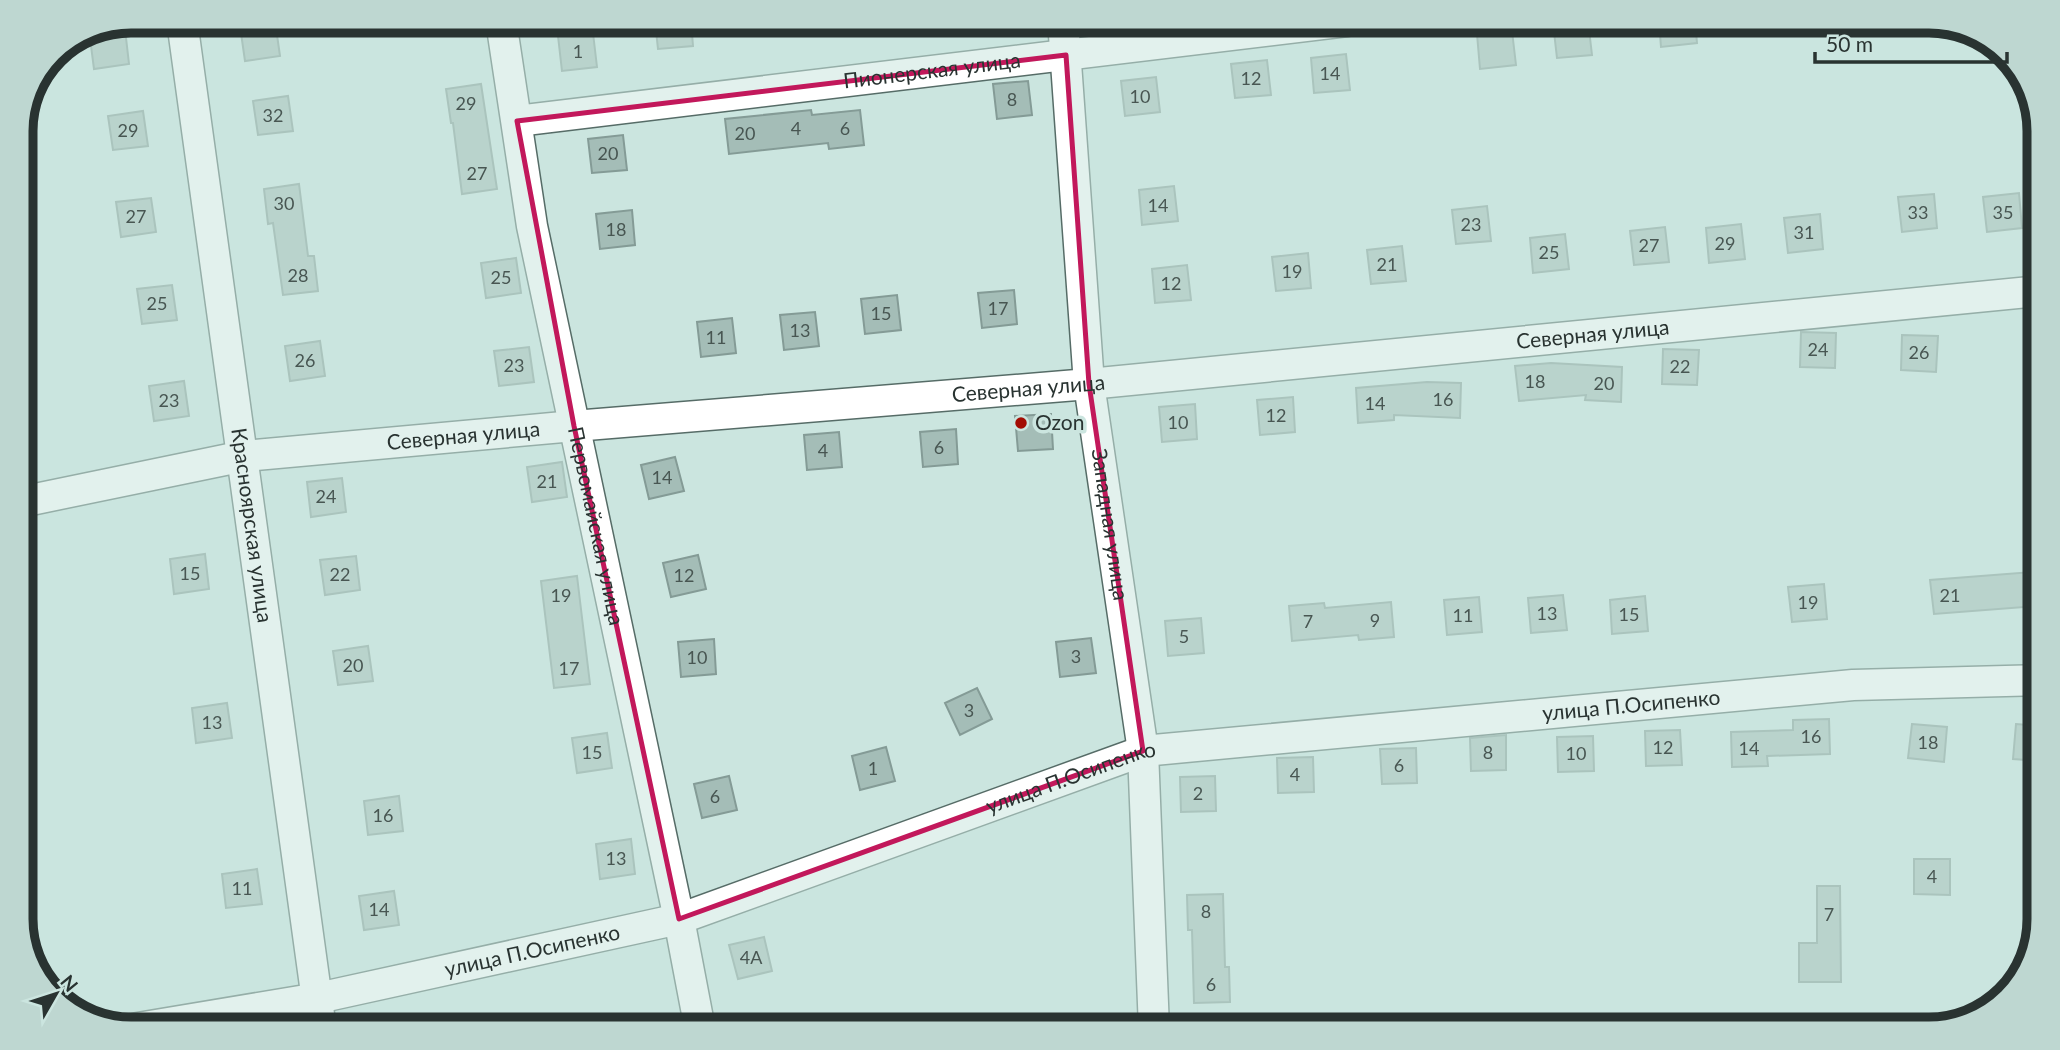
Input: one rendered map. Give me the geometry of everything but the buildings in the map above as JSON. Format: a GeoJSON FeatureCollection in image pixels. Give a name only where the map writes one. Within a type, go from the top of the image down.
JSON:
{"type":"FeatureCollection","features":[{"type":"Feature","properties":{"kind":"street","name":"Красноярская улица"},"geometry":{"type":"LineString","coordinates":[[184,33],[320,1017]]}},
{"type":"Feature","properties":{"kind":"street","name":"Первомайская улица"},"geometry":{"type":"LineString","coordinates":[[503,33],[532,226],[698,1017]]}},
{"type":"Feature","properties":{"kind":"street","name":"Западная улица"},"geometry":{"type":"LineString","coordinates":[[1064,33],[1089,384],[1143,751],[1154,1017]]}},
{"type":"Feature","properties":{"kind":"street","name":"Пионерская улица"},"geometry":{"type":"LineString","coordinates":[[517,121],[1248,33]]}},
{"type":"Feature","properties":{"kind":"street","name":"Северная улица"},"geometry":{"type":"LineString","coordinates":[[33,500],[244,456],[1089,384],[2027,292]]}},
{"type":"Feature","properties":{"kind":"street","name":"улица П.Осипенко"},"geometry":{"type":"LineString","coordinates":[[204,1017],[318,998],[679,919],[1143,751],[1853,685],[2027,680]]}},
{"type":"Feature","properties":{"kind":"highlighted area"},"geometry":{"type":"Polygon","coordinates":[[[1066,55],[1089,384],[1143,751],[679,919],[574,426],[517,121],[1066,55]]]}},
{"type":"Feature","properties":{"kind":"place","name":"Ozon"},"geometry":{"type":"Point","coordinates":[1021,423]}}]}
